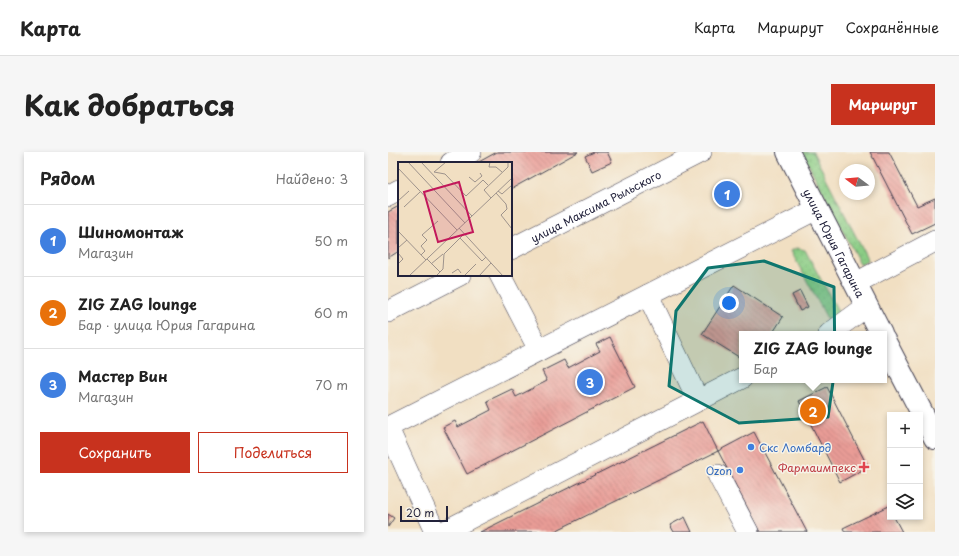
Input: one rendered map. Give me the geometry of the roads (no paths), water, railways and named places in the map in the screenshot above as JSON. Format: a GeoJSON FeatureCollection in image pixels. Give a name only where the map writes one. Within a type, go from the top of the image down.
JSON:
{"type":"FeatureCollection","features":[{"type":"Feature","properties":{"kind":"main road","name":"улица Юрия Гагарина"},"geometry":{"type":"LineString","coordinates":[[788,152],[880,331]]}},
{"type":"Feature","properties":{"kind":"main road"},"geometry":{"type":"LineString","coordinates":[[887,346],[935,438]]}},
{"type":"Feature","properties":{"kind":"street"},"geometry":{"type":"LineString","coordinates":[[453,162],[471,152]]}},
{"type":"Feature","properties":{"kind":"street","name":"улица Максима Рыльского"},"geometry":{"type":"LineString","coordinates":[[512,248],[701,152]]}},
{"type":"Feature","properties":{"kind":"street"},"geometry":{"type":"LineString","coordinates":[[388,196],[398,191]]}},
{"type":"Feature","properties":{"kind":"street"},"geometry":{"type":"LineString","coordinates":[[435,532],[388,428],[538,350],[817,209]]}},
{"type":"Feature","properties":{"kind":"street"},"geometry":{"type":"LineString","coordinates":[[856,283],[933,247]]}},
{"type":"Feature","properties":{"kind":"street"},"geometry":{"type":"LineString","coordinates":[[388,312],[458,276]]}},
{"type":"Feature","properties":{"kind":"street"},"geometry":{"type":"LineString","coordinates":[[501,276],[538,350]]}},
{"type":"Feature","properties":{"kind":"street"},"geometry":{"type":"LineString","coordinates":[[648,295],[698,400]]}},
{"type":"Feature","properties":{"kind":"street"},"geometry":{"type":"LineString","coordinates":[[833,331],[867,306]]}},
{"type":"Feature","properties":{"kind":"street"},"geometry":{"type":"LineString","coordinates":[[443,532],[739,380]]}},
{"type":"Feature","properties":{"kind":"street"},"geometry":{"type":"LineString","coordinates":[[718,475],[748,532]]}},
{"type":"Feature","properties":{"kind":"place","name":"Шиномонтаж"},"geometry":{"type":"Point","coordinates":[727,194]}},
{"type":"Feature","properties":{"kind":"place","name":"Мастер Вин"},"geometry":{"type":"Point","coordinates":[590,382]}},
{"type":"Feature","properties":{"kind":"place","name":"ZIG ZAG lounge"},"geometry":{"type":"Point","coordinates":[813,411]}},
{"type":"Feature","properties":{"kind":"place","name":"Скс Ломбард"},"geometry":{"type":"Point","coordinates":[751,447]}},
{"type":"Feature","properties":{"kind":"place","name":"Фармаимпекс"},"geometry":{"type":"Point","coordinates":[864,467]}},
{"type":"Feature","properties":{"kind":"place","name":"Ozon"},"geometry":{"type":"Point","coordinates":[740,470]}}]}
